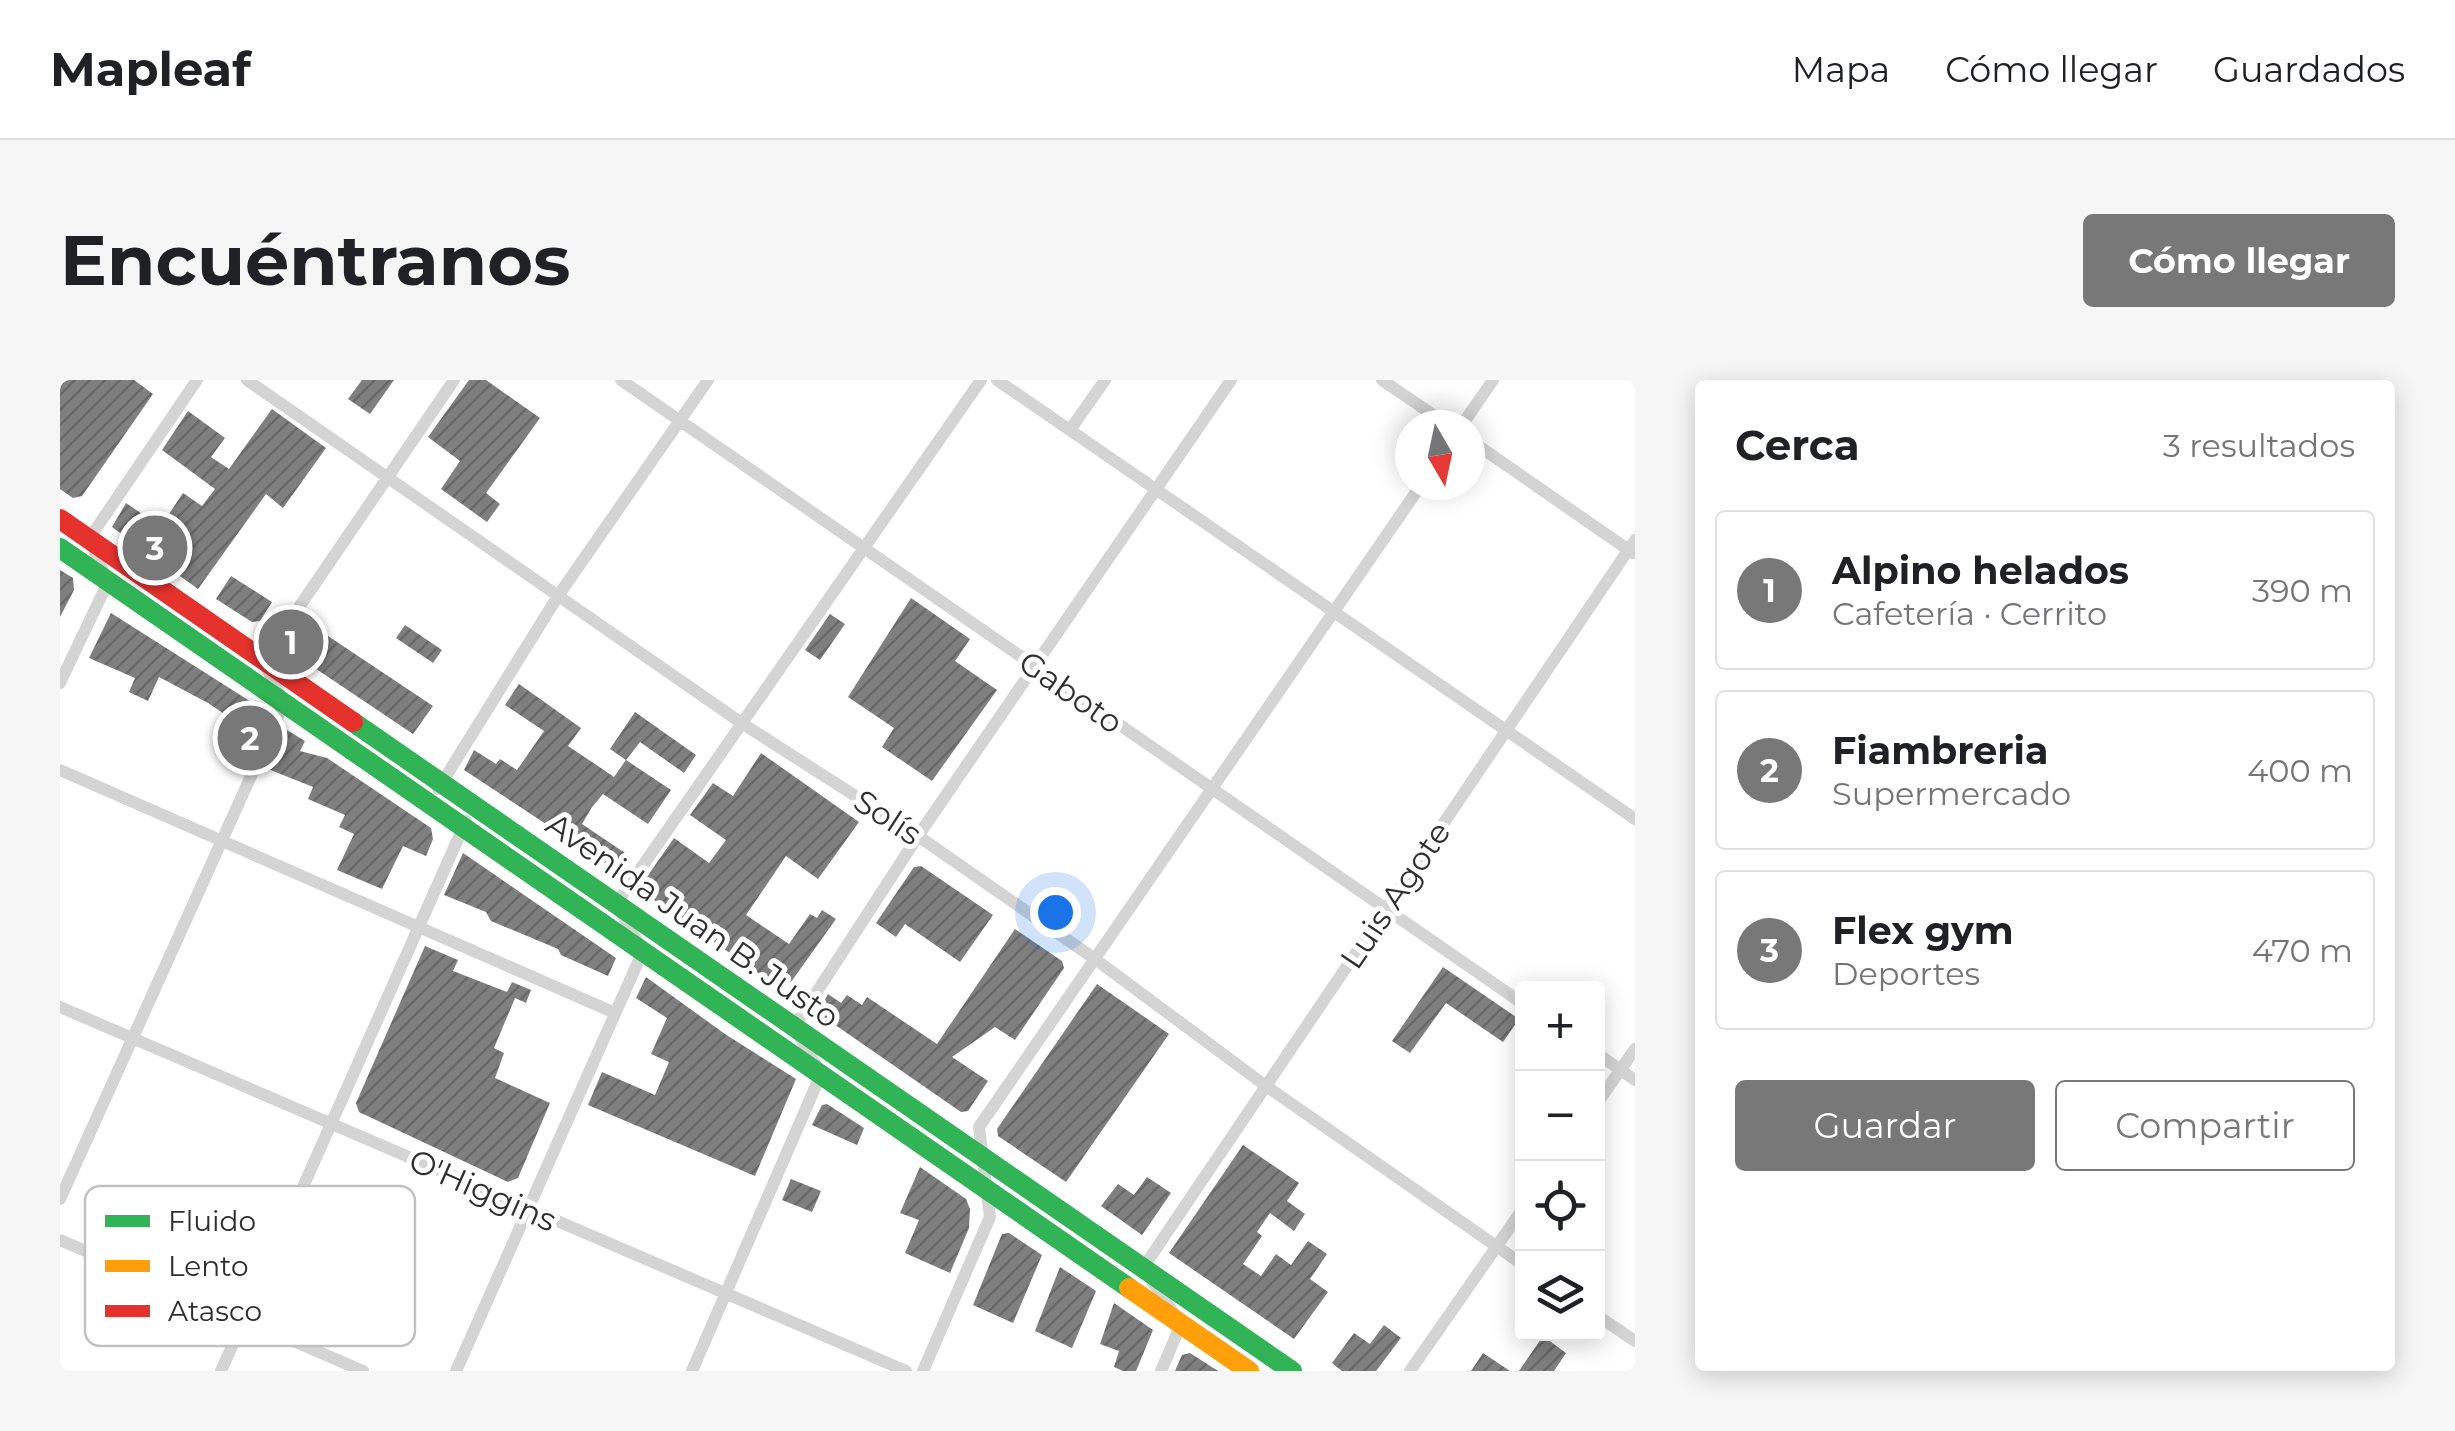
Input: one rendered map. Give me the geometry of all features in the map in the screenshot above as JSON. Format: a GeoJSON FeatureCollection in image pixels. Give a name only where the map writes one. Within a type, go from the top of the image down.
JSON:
{"type":"FeatureCollection","features":[{"type":"Feature","properties":{"kind":"main road","name":"Avenida Juan B. Justo"},"geometry":{"type":"LineString","coordinates":[[60,519],[1292,1371]]}},
{"type":"Feature","properties":{"kind":"main road","name":"Avenida Juan B. Justo"},"geometry":{"type":"LineString","coordinates":[[60,548],[1250,1371]]}},
{"type":"Feature","properties":{"kind":"street"},"geometry":{"type":"LineString","coordinates":[[60,683],[108,582],[89,539],[197,380]]}},
{"type":"Feature","properties":{"kind":"street","name":"Solís"},"geometry":{"type":"LineString","coordinates":[[247,380],[743,724],[918,836],[1515,1259]]}},
{"type":"Feature","properties":{"kind":"street"},"geometry":{"type":"LineString","coordinates":[[60,1199],[284,703],[263,660],[454,380]]}},
{"type":"Feature","properties":{"kind":"street","name":"Gaboto"},"geometry":{"type":"LineString","coordinates":[[621,380],[1515,998]]}},
{"type":"Feature","properties":{"kind":"street"},"geometry":{"type":"LineString","coordinates":[[429,804],[558,596],[708,380]]}},
{"type":"Feature","properties":{"kind":"street"},"geometry":{"type":"LineString","coordinates":[[456,1371],[642,951],[616,904],[981,380]]}},
{"type":"Feature","properties":{"kind":"street"},"geometry":{"type":"LineString","coordinates":[[998,380],[1635,820]]}},
{"type":"Feature","properties":{"kind":"street"},"geometry":{"type":"LineString","coordinates":[[1070,430],[1105,380]]}},
{"type":"Feature","properties":{"kind":"street"},"geometry":{"type":"LineString","coordinates":[[692,1371],[821,1074],[794,1027],[918,836],[1231,380]]}},
{"type":"Feature","properties":{"kind":"street"},"geometry":{"type":"LineString","coordinates":[[1382,380],[1426,410]]}},
{"type":"Feature","properties":{"kind":"street"},"geometry":{"type":"LineString","coordinates":[[1472,410],[1493,380]]}},
{"type":"Feature","properties":{"kind":"street"},"geometry":{"type":"LineString","coordinates":[[1485,450],[1633,548]]}},
{"type":"Feature","properties":{"kind":"street"},"geometry":{"type":"LineString","coordinates":[[923,1371],[990,1217],[979,1127],[1411,500]]}},
{"type":"Feature","properties":{"kind":"street","name":"Luis Agote"},"geometry":{"type":"LineString","coordinates":[[1143,1268],[1633,548]]}},
{"type":"Feature","properties":{"kind":"street"},"geometry":{"type":"LineString","coordinates":[[60,770],[615,1013]]}},
{"type":"Feature","properties":{"kind":"street"},"geometry":{"type":"LineString","coordinates":[[303,1186],[462,826],[475,806]]}},
{"type":"Feature","properties":{"kind":"street","name":"O'Higgins"},"geometry":{"type":"LineString","coordinates":[[60,1007],[906,1371]]}},
{"type":"Feature","properties":{"kind":"street"},"geometry":{"type":"LineString","coordinates":[[1605,1092],[1635,1049]]}},
{"type":"Feature","properties":{"kind":"street"},"geometry":{"type":"LineString","coordinates":[[1605,1059],[1635,1080]]}},
{"type":"Feature","properties":{"kind":"street"},"geometry":{"type":"LineString","coordinates":[[1410,1371],[1515,1220]]}},
{"type":"Feature","properties":{"kind":"street"},"geometry":{"type":"LineString","coordinates":[[60,1240],[85,1251]]}},
{"type":"Feature","properties":{"kind":"street"},"geometry":{"type":"LineString","coordinates":[[1143,1268],[1182,1324],[1160,1371]]}},
{"type":"Feature","properties":{"kind":"street"},"geometry":{"type":"LineString","coordinates":[[1605,1321],[1635,1341]]}},
{"type":"Feature","properties":{"kind":"street"},"geometry":{"type":"LineString","coordinates":[[221,1371],[232,1346]]}},
{"type":"Feature","properties":{"kind":"street"},"geometry":{"type":"LineString","coordinates":[[305,1346],[363,1371]]}},
{"type":"Feature","properties":{"kind":"building"},"geometry":{"type":"Polygon","coordinates":[[[60,380],[134,380],[153,394],[82,496],[73,498],[60,489],[60,380]]]}},
{"type":"Feature","properties":{"kind":"building"},"geometry":{"type":"Polygon","coordinates":[[[362,380],[394,380],[370,414],[348,399],[362,380]]]}},
{"type":"Feature","properties":{"kind":"building"},"geometry":{"type":"Polygon","coordinates":[[[469,380],[486,380],[540,418],[486,493],[500,504],[487,522],[441,489],[460,461],[428,437],[469,380]]]}},
{"type":"Feature","properties":{"kind":"building"},"geometry":{"type":"Polygon","coordinates":[[[272,409],[326,448],[283,508],[266,494],[198,589],[112,527],[126,503],[163,523],[183,493],[202,506],[215,489],[162,450],[188,411],[225,438],[211,457],[229,469],[272,409]]]}},
{"type":"Feature","properties":{"kind":"building"},"geometry":{"type":"Polygon","coordinates":[[[60,570],[73,578],[74,590],[60,617],[60,570]]]}},
{"type":"Feature","properties":{"kind":"building"},"geometry":{"type":"Polygon","coordinates":[[[231,576],[272,602],[260,621],[252,622],[216,599],[231,576]]]}},
{"type":"Feature","properties":{"kind":"building"},"geometry":{"type":"Polygon","coordinates":[[[911,598],[970,639],[955,661],[997,690],[932,781],[882,747],[894,728],[848,697],[911,598]]]}},
{"type":"Feature","properties":{"kind":"building"},"geometry":{"type":"Polygon","coordinates":[[[111,613],[256,705],[245,728],[159,677],[148,701],[129,692],[135,678],[89,658],[111,613]]]}},
{"type":"Feature","properties":{"kind":"building"},"geometry":{"type":"Polygon","coordinates":[[[830,614],[845,624],[820,660],[805,650],[830,614]]]}},
{"type":"Feature","properties":{"kind":"building"},"geometry":{"type":"Polygon","coordinates":[[[304,620],[433,706],[413,734],[285,648],[304,620]]]}},
{"type":"Feature","properties":{"kind":"building"},"geometry":{"type":"Polygon","coordinates":[[[405,625],[442,650],[433,663],[396,638],[405,625]]]}},
{"type":"Feature","properties":{"kind":"building"},"geometry":{"type":"Polygon","coordinates":[[[519,684],[581,728],[568,746],[614,777],[626,760],[671,790],[648,824],[603,794],[592,807],[582,824],[625,853],[614,869],[464,770],[474,750],[496,764],[500,759],[517,770],[544,731],[505,705],[519,684]]]}},
{"type":"Feature","properties":{"kind":"building"},"geometry":{"type":"Polygon","coordinates":[[[635,712],[696,755],[684,773],[640,742],[626,760],[610,749],[635,712]]]}},
{"type":"Feature","properties":{"kind":"building"},"geometry":{"type":"Polygon","coordinates":[[[287,730],[305,741],[300,751],[327,758],[431,828],[433,839],[426,856],[403,846],[382,889],[337,870],[354,834],[339,827],[345,815],[308,799],[313,787],[268,769],[287,730]]]}},
{"type":"Feature","properties":{"kind":"building"},"geometry":{"type":"Polygon","coordinates":[[[761,753],[859,822],[818,879],[786,856],[746,915],[789,944],[810,914],[817,918],[822,910],[836,919],[791,982],[774,984],[644,893],[642,884],[674,838],[709,863],[726,840],[690,815],[713,783],[733,796],[761,753]]]}},
{"type":"Feature","properties":{"kind":"building"},"geometry":{"type":"Polygon","coordinates":[[[463,853],[616,958],[608,976],[561,955],[558,949],[491,921],[486,912],[444,895],[463,853]]]}},
{"type":"Feature","properties":{"kind":"building"},"geometry":{"type":"Polygon","coordinates":[[[921,866],[993,915],[960,962],[905,924],[896,937],[876,923],[914,867],[921,866]]]}},
{"type":"Feature","properties":{"kind":"building"},"geometry":{"type":"Polygon","coordinates":[[[1015,929],[1062,961],[1064,968],[1015,1040],[995,1027],[952,1057],[988,1081],[968,1111],[961,1112],[818,1013],[828,994],[841,1003],[847,995],[862,1005],[867,997],[937,1044],[1015,929]]]}},
{"type":"Feature","properties":{"kind":"building"},"geometry":{"type":"Polygon","coordinates":[[[425,946],[458,960],[453,971],[507,992],[512,982],[531,990],[526,1003],[515,998],[494,1048],[504,1053],[495,1078],[550,1103],[518,1178],[508,1182],[359,1112],[356,1103],[425,946]]]}},
{"type":"Feature","properties":{"kind":"building"},"geometry":{"type":"Polygon","coordinates":[[[1443,967],[1515,1016],[1515,1025],[1503,1042],[1446,1003],[1410,1053],[1392,1041],[1443,967]]]}},
{"type":"Feature","properties":{"kind":"building"},"geometry":{"type":"Polygon","coordinates":[[[646,977],[796,1079],[755,1176],[588,1105],[602,1072],[655,1095],[669,1062],[651,1054],[667,1018],[636,998],[646,977]]]}},
{"type":"Feature","properties":{"kind":"building"},"geometry":{"type":"Polygon","coordinates":[[[1097,984],[1169,1034],[1066,1182],[998,1136],[997,1129],[1097,984]]]}},
{"type":"Feature","properties":{"kind":"building"},"geometry":{"type":"Polygon","coordinates":[[[827,1104],[864,1128],[857,1145],[812,1125],[822,1105],[827,1104]]]}},
{"type":"Feature","properties":{"kind":"building"},"geometry":{"type":"Polygon","coordinates":[[[1243,1145],[1299,1183],[1287,1201],[1305,1214],[1294,1231],[1270,1213],[1257,1232],[1262,1236],[1243,1264],[1261,1276],[1276,1254],[1291,1265],[1308,1241],[1327,1254],[1310,1279],[1328,1292],[1294,1339],[1169,1253],[1243,1145]]]}},
{"type":"Feature","properties":{"kind":"building"},"geometry":{"type":"Polygon","coordinates":[[[920,1167],[966,1199],[970,1209],[969,1228],[950,1273],[905,1253],[919,1220],[900,1213],[920,1167]]]}},
{"type":"Feature","properties":{"kind":"building"},"geometry":{"type":"Polygon","coordinates":[[[1147,1177],[1171,1193],[1142,1235],[1101,1206],[1118,1184],[1134,1195],[1147,1177]]]}},
{"type":"Feature","properties":{"kind":"building"},"geometry":{"type":"Polygon","coordinates":[[[791,1179],[821,1191],[812,1212],[782,1200],[791,1179]]]}},
{"type":"Feature","properties":{"kind":"building"},"geometry":{"type":"Polygon","coordinates":[[[1009,1233],[1042,1255],[1013,1323],[973,1305],[1002,1234],[1009,1233]]]}},
{"type":"Feature","properties":{"kind":"building"},"geometry":{"type":"Polygon","coordinates":[[[1060,1267],[1096,1291],[1072,1348],[1035,1331],[1060,1267]]]}},
{"type":"Feature","properties":{"kind":"building"},"geometry":{"type":"Polygon","coordinates":[[[1114,1303],[1153,1330],[1136,1371],[1114,1367],[1119,1351],[1100,1344],[1114,1303]]]}},
{"type":"Feature","properties":{"kind":"building"},"geometry":{"type":"Polygon","coordinates":[[[1384,1325],[1401,1338],[1376,1371],[1342,1371],[1332,1363],[1354,1333],[1370,1344],[1384,1325]]]}},
{"type":"Feature","properties":{"kind":"building"},"geometry":{"type":"Polygon","coordinates":[[[1540,1341],[1550,1341],[1566,1353],[1554,1371],[1519,1371],[1540,1341]]]}},
{"type":"Feature","properties":{"kind":"building"},"geometry":{"type":"Polygon","coordinates":[[[1190,1353],[1218,1371],[1175,1371],[1182,1355],[1190,1353]]]}},
{"type":"Feature","properties":{"kind":"building"},"geometry":{"type":"Polygon","coordinates":[[[1483,1353],[1510,1371],[1471,1371],[1483,1353]]]}},
{"type":"Feature","properties":{"kind":"traffic: fast"},"geometry":{"type":"LineString","coordinates":[[60,548],[1129,1288]]}},
{"type":"Feature","properties":{"kind":"traffic: fast"},"geometry":{"type":"LineString","coordinates":[[353,722],[1292,1371]]}},
{"type":"Feature","properties":{"kind":"traffic: slow"},"geometry":{"type":"LineString","coordinates":[[1129,1288],[1249,1371]]}},
{"type":"Feature","properties":{"kind":"traffic: jam"},"geometry":{"type":"LineString","coordinates":[[60,519],[353,722]]}},
{"type":"Feature","properties":{"kind":"place","name":"Flex gym"},"geometry":{"type":"Point","coordinates":[155,548]}},
{"type":"Feature","properties":{"kind":"place","name":"Alpino helados"},"geometry":{"type":"Point","coordinates":[291,642]}},
{"type":"Feature","properties":{"kind":"place","name":"Fiambreria"},"geometry":{"type":"Point","coordinates":[250,738]}}]}
